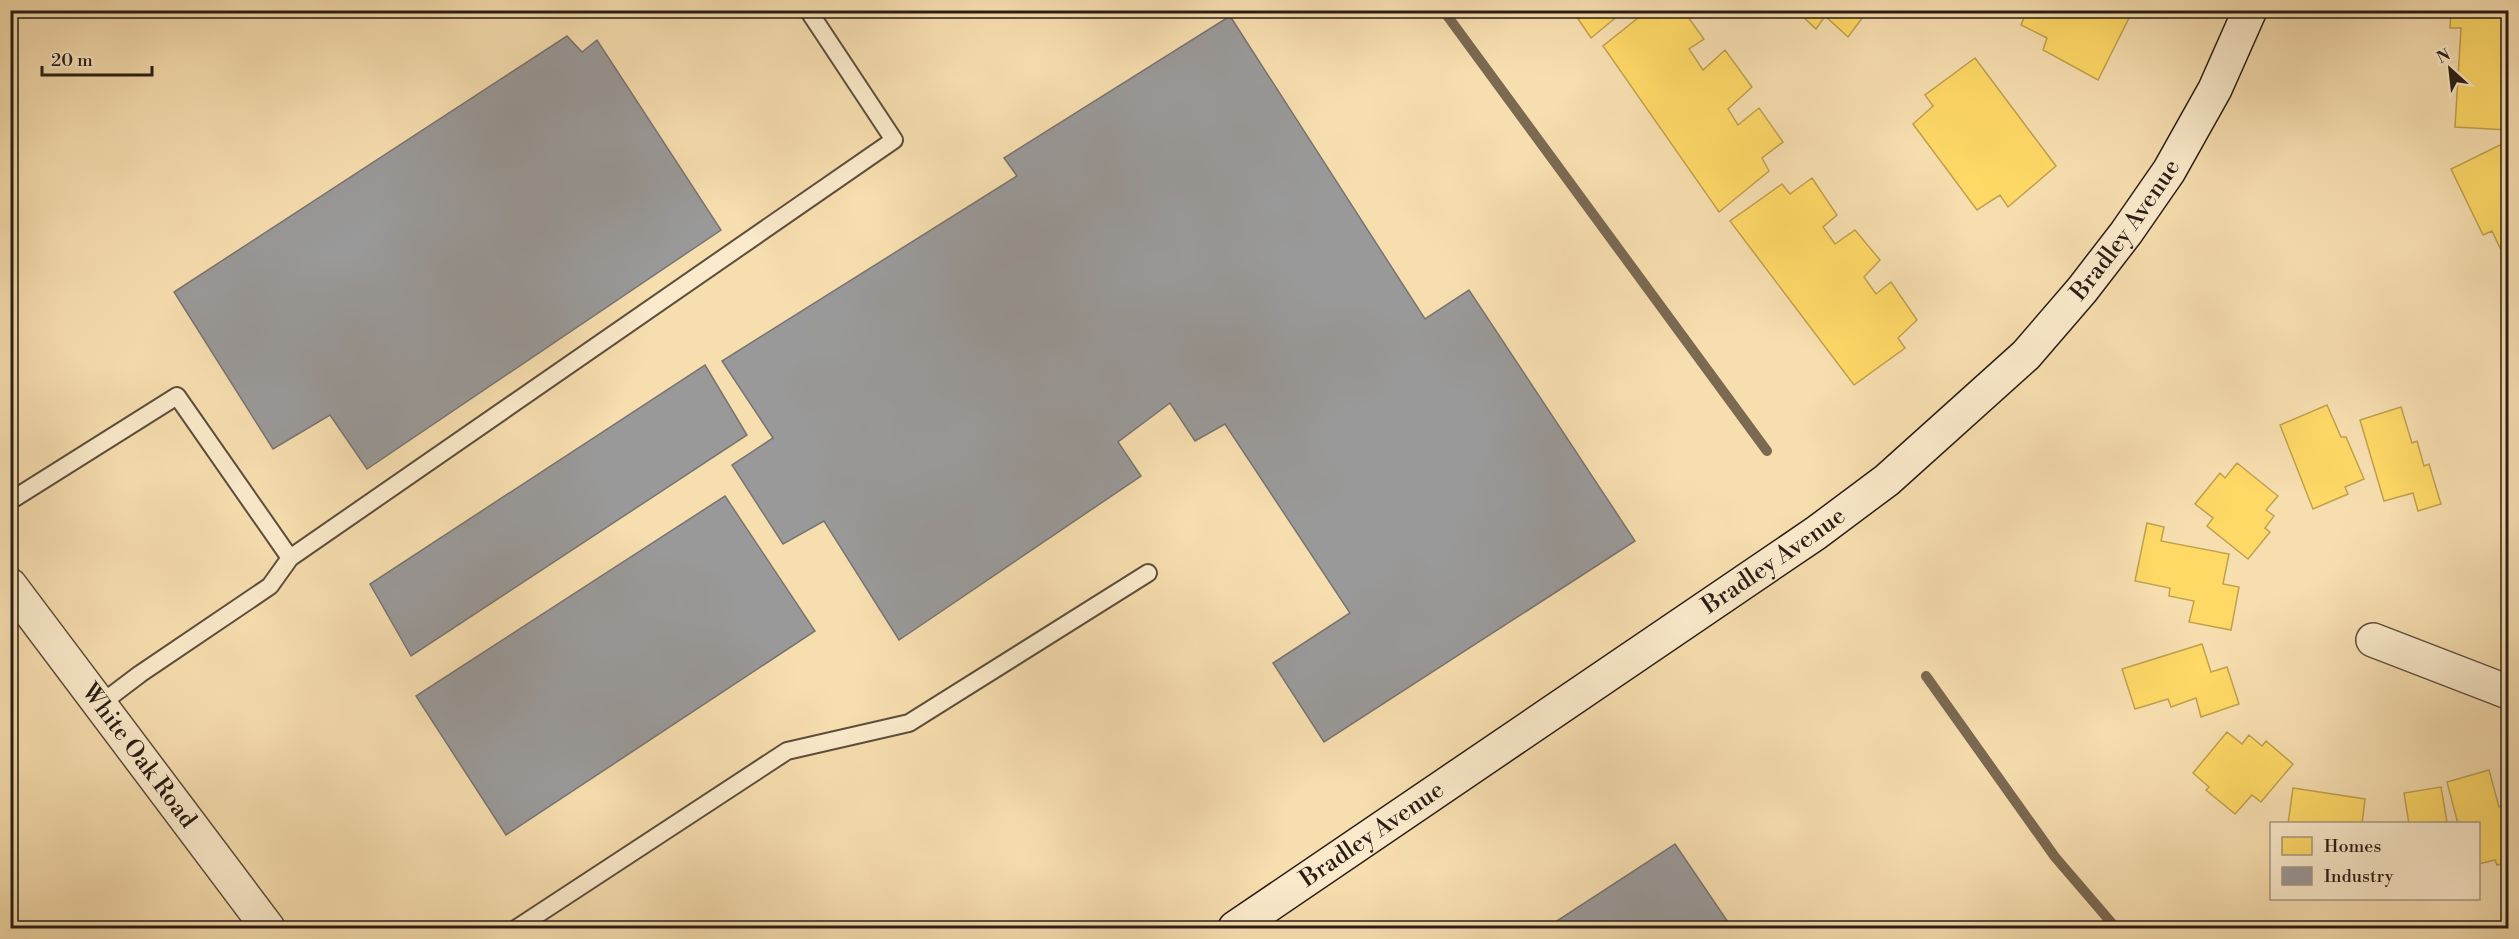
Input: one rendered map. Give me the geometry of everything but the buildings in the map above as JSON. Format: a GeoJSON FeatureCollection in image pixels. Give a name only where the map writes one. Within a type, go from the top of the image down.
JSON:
{"type":"FeatureCollection","features":[{"type":"Feature","properties":{"kind":"main road","name":"Bradley Avenue"},"geometry":{"type":"LineString","coordinates":[[1235,928],[1754,576],[1887,480],[2026,354],[2082,290],[2126,233],[2169,171],[2215,89],[2250,10]]}},
{"type":"Feature","properties":{"kind":"main road","name":"Bradley Avenue"},"geometry":{"type":"LineString","coordinates":[[2215,89],[2272,10]]}},
{"type":"Feature","properties":{"kind":"main road","name":"White Oak Road"},"geometry":{"type":"LineString","coordinates":[[10,585],[268,928]]}},
{"type":"Feature","properties":{"kind":"main road"},"geometry":{"type":"LineString","coordinates":[[2373,640],[2508,692]]}},
{"type":"Feature","properties":{"kind":"lane"},"geometry":{"type":"LineString","coordinates":[[99,705],[140,674],[270,585],[290,558],[894,141],[808,10]]}},
{"type":"Feature","properties":{"kind":"lane"},"geometry":{"type":"LineString","coordinates":[[10,501],[177,396],[290,558]]}},
{"type":"Feature","properties":{"kind":"lane"},"geometry":{"type":"LineString","coordinates":[[517,928],[788,751],[909,723],[1148,573]]}},
{"type":"Feature","properties":{"kind":"waterway"},"geometry":{"type":"LineString","coordinates":[[1443,10],[1767,451]]}},
{"type":"Feature","properties":{"kind":"waterway"},"geometry":{"type":"LineString","coordinates":[[1926,676],[2055,857],[2116,928]]}}]}
